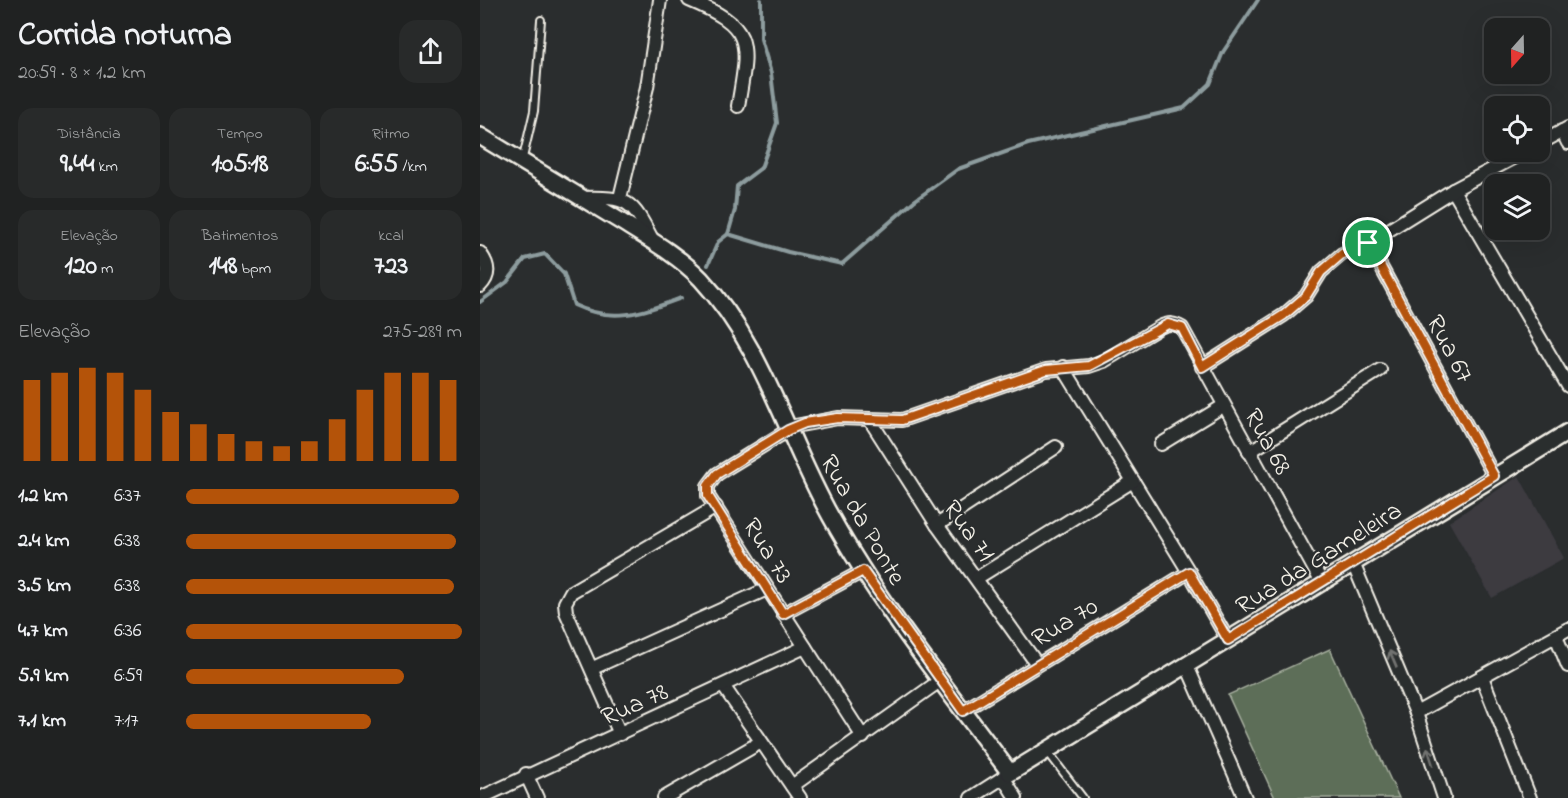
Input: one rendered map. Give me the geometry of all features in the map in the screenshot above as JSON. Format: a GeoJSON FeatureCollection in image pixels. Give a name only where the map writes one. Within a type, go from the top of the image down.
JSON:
{"type":"FeatureCollection","features":[{"type":"Feature","properties":{"kind":"street"},"geometry":{"type":"LineString","coordinates":[[620,198],[647,87],[660,0]]}},
{"type":"Feature","properties":{"kind":"street"},"geometry":{"type":"LineString","coordinates":[[689,0],[727,18],[742,37],[746,56],[738,106]]}},
{"type":"Feature","properties":{"kind":"street"},"geometry":{"type":"LineString","coordinates":[[1550,138],[1565,129],[1568,143]]}},
{"type":"Feature","properties":{"kind":"street","name":"Rua da Ponte"},"geometry":{"type":"LineString","coordinates":[[480,136],[653,242],[698,277],[724,306],[753,352],[817,492],[863,571],[1007,775]]}},
{"type":"Feature","properties":{"kind":"street"},"geometry":{"type":"LineString","coordinates":[[1202,367],[1284,315],[1306,296],[1321,272],[1342,254],[1368,243],[1453,190],[1506,162]]}},
{"type":"Feature","properties":{"kind":"street"},"geometry":{"type":"LineString","coordinates":[[1453,190],[1568,386]]}},
{"type":"Feature","properties":{"kind":"street"},"geometry":{"type":"LineString","coordinates":[[582,198],[620,198],[633,208],[653,242]]}},
{"type":"Feature","properties":{"kind":"street","name":"Rua 67"},"geometry":{"type":"LineString","coordinates":[[1368,243],[1494,476]]}},
{"type":"Feature","properties":{"kind":"street"},"geometry":{"type":"LineString","coordinates":[[480,253],[488,269],[487,278],[481,286]]}},
{"type":"Feature","properties":{"kind":"street","name":"Rua 68"},"geometry":{"type":"LineString","coordinates":[[1063,367],[1080,368],[1096,364],[1160,327],[1176,325],[1182,328],[1321,581]]}},
{"type":"Feature","properties":{"kind":"street"},"geometry":{"type":"LineString","coordinates":[[716,507],[708,496],[711,481],[726,468],[788,430],[821,420],[902,420],[1029,376],[1063,367],[1228,640]]}},
{"type":"Feature","properties":{"kind":"street"},"geometry":{"type":"LineString","coordinates":[[1249,452],[1380,370]]}},
{"type":"Feature","properties":{"kind":"street"},"geometry":{"type":"LineString","coordinates":[[1161,444],[1223,406]]}},
{"type":"Feature","properties":{"kind":"street","name":"Rua 71"},"geometry":{"type":"LineString","coordinates":[[870,420],[937,525],[1037,664]]}},
{"type":"Feature","properties":{"kind":"street","name":"Rua da Gameleira"},"geometry":{"type":"LineString","coordinates":[[971,798],[1321,581],[1568,432]]}},
{"type":"Feature","properties":{"kind":"street"},"geometry":{"type":"LineString","coordinates":[[937,525],[1056,447]]}},
{"type":"Feature","properties":{"kind":"street"},"geometry":{"type":"LineString","coordinates":[[977,578],[1133,481]]}},
{"type":"Feature","properties":{"kind":"street","name":"Rua 73"},"geometry":{"type":"LineString","coordinates":[[593,668],[566,612],[567,596],[592,578],[716,507],[766,590],[863,737]]}},
{"type":"Feature","properties":{"kind":"street"},"geometry":{"type":"LineString","coordinates":[[1353,563],[1416,713],[1444,798]]}},
{"type":"Feature","properties":{"kind":"street"},"geometry":{"type":"LineString","coordinates":[[783,614],[863,571]]}},
{"type":"Feature","properties":{"kind":"street","name":"Rua 70"},"geometry":{"type":"LineString","coordinates":[[963,711],[1189,572]]}},
{"type":"Feature","properties":{"kind":"street"},"geometry":{"type":"LineString","coordinates":[[620,734],[593,668],[766,590]]}},
{"type":"Feature","properties":{"kind":"street"},"geometry":{"type":"LineString","coordinates":[[1416,713],[1568,629]]}},
{"type":"Feature","properties":{"kind":"street"},"geometry":{"type":"LineString","coordinates":[[1556,636],[1568,666]]}},
{"type":"Feature","properties":{"kind":"street","name":"Rua 78"},"geometry":{"type":"LineString","coordinates":[[480,798],[526,774],[724,687],[805,647]]}},
{"type":"Feature","properties":{"kind":"street"},"geometry":{"type":"LineString","coordinates":[[1187,666],[1245,798]]}},
{"type":"Feature","properties":{"kind":"street"},"geometry":{"type":"LineString","coordinates":[[1482,676],[1530,798]]}},
{"type":"Feature","properties":{"kind":"street"},"geometry":{"type":"LineString","coordinates":[[792,786],[941,680]]}},
{"type":"Feature","properties":{"kind":"street"},"geometry":{"type":"LineString","coordinates":[[724,687],[800,798]]}},
{"type":"Feature","properties":{"kind":"street"},"geometry":{"type":"LineString","coordinates":[[664,798],[761,742]]}},
{"type":"Feature","properties":{"kind":"street"},"geometry":{"type":"LineString","coordinates":[[526,774],[537,798]]}},
{"type":"Feature","properties":{"kind":"street"},"geometry":{"type":"LineString","coordinates":[[1007,775],[1016,798]]}},
{"type":"Feature","properties":{"kind":"lane"},"geometry":{"type":"LineString","coordinates":[[522,162],[534,111],[540,20]]}},
{"type":"Feature","properties":{"kind":"lane"},"geometry":{"type":"LineString","coordinates":[[1046,751],[1083,798]]}},
{"type":"Feature","properties":{"kind":"shaded area"},"geometry":{"type":"Polygon","coordinates":[[[1519,476],[1564,558],[1492,598],[1449,522],[1519,476]]]}},
{"type":"Feature","properties":{"kind":"green space"},"geometry":{"type":"Polygon","coordinates":[[[1330,649],[1399,798],[1275,798],[1228,695],[1330,649]]]}},
{"type":"Feature","properties":{"kind":"waterway"},"geometry":{"type":"LineString","coordinates":[[708,265],[718,242],[728,234],[735,210],[737,186],[761,168],[777,123],[771,73],[761,39],[761,0]]}},
{"type":"Feature","properties":{"kind":"waterway"},"geometry":{"type":"LineString","coordinates":[[728,234],[788,252],[842,264],[914,201],[958,169],[1028,144],[1184,108],[1210,84],[1223,52],[1258,0]]}},
{"type":"Feature","properties":{"kind":"waterway"},"geometry":{"type":"LineString","coordinates":[[480,302],[507,282],[525,259],[545,254],[564,274],[574,305],[589,311],[602,314],[628,314],[681,298]]}},
{"type":"Feature","properties":{"kind":"route"},"geometry":{"type":"LineString","coordinates":[[1368,243],[1494,476],[1228,640],[1189,572],[963,711],[863,571],[783,614],[708,496],[708,486],[717,474],[795,426],[838,418],[889,422],[902,420],[1046,370],[1063,367],[1080,368],[1104,361],[1168,324],[1182,328],[1202,367],[1284,315],[1306,296],[1321,272],[1342,254],[1368,243]]}}]}
